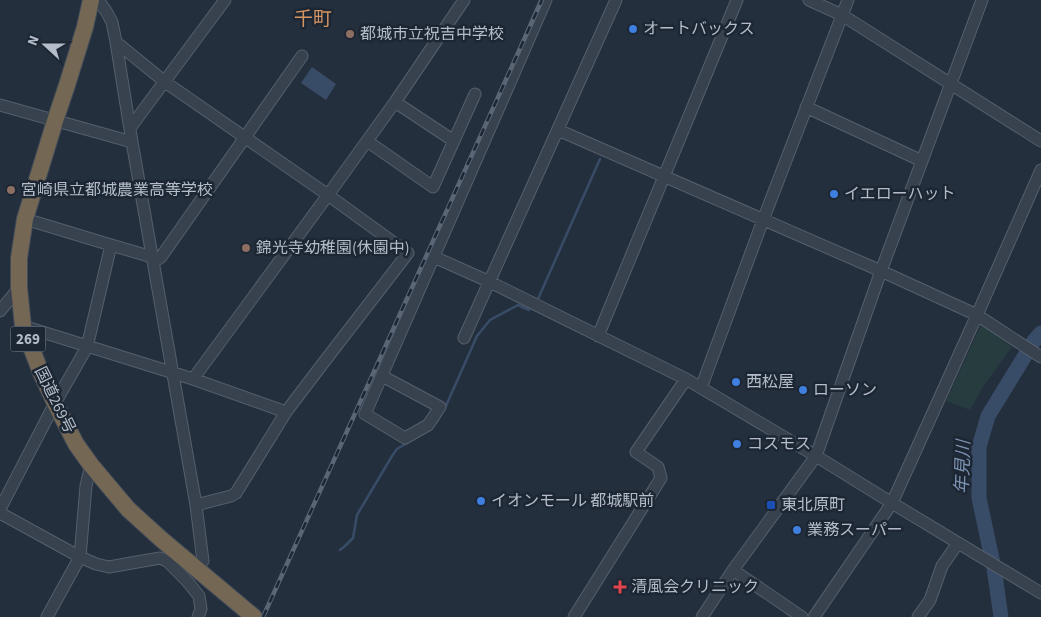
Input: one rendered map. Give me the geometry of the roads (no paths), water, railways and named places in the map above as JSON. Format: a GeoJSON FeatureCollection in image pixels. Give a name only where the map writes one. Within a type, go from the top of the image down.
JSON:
{"type":"FeatureCollection","features":[{"type":"Feature","properties":{"kind":"highway","name":"国道269号"},"geometry":{"type":"LineString","coordinates":[[91,0],[67,85],[25,219],[19,258],[19,288],[23,326],[40,373],[54,403],[76,444],[91,465],[128,509],[248,612]]}},
{"type":"Feature","properties":{"kind":"street"},"geometry":{"type":"LineString","coordinates":[[98,0],[112,22],[116,42],[196,505],[203,562]]}},
{"type":"Feature","properties":{"kind":"street"},"geometry":{"type":"LineString","coordinates":[[130,128],[225,0]]}},
{"type":"Feature","properties":{"kind":"street"},"geometry":{"type":"LineString","coordinates":[[193,379],[395,102],[464,0]]}},
{"type":"Feature","properties":{"kind":"street"},"geometry":{"type":"LineString","coordinates":[[382,376],[440,407],[428,425],[405,438],[365,414],[546,0]]}},
{"type":"Feature","properties":{"kind":"street"},"geometry":{"type":"LineString","coordinates":[[464,338],[616,0]]}},
{"type":"Feature","properties":{"kind":"street"},"geometry":{"type":"LineString","coordinates":[[598,336],[737,0]]}},
{"type":"Feature","properties":{"kind":"street"},"geometry":{"type":"LineString","coordinates":[[810,0],[842,15],[1041,140]]}},
{"type":"Feature","properties":{"kind":"street"},"geometry":{"type":"LineString","coordinates":[[700,388],[848,0]]}},
{"type":"Feature","properties":{"kind":"street"},"geometry":{"type":"LineString","coordinates":[[702,617],[733,570],[816,456],[881,271],[982,0]]}},
{"type":"Feature","properties":{"kind":"street"},"geometry":{"type":"LineString","coordinates":[[116,42],[165,82],[408,252],[286,412],[236,493],[196,505]]}},
{"type":"Feature","properties":{"kind":"street"},"geometry":{"type":"LineString","coordinates":[[25,219],[153,260],[161,257],[302,56]]}},
{"type":"Feature","properties":{"kind":"street"},"geometry":{"type":"LineString","coordinates":[[367,140],[433,187],[475,94]]}},
{"type":"Feature","properties":{"kind":"street"},"geometry":{"type":"LineString","coordinates":[[395,102],[454,141]]}},
{"type":"Feature","properties":{"kind":"street"},"geometry":{"type":"LineString","coordinates":[[0,105],[132,142]]}},
{"type":"Feature","properties":{"kind":"street"},"geometry":{"type":"LineString","coordinates":[[806,107],[922,161]]}},
{"type":"Feature","properties":{"kind":"street"},"geometry":{"type":"LineString","coordinates":[[558,130],[881,271],[977,316],[1040,357]]}},
{"type":"Feature","properties":{"kind":"street"},"geometry":{"type":"LineString","coordinates":[[814,617],[892,503],[1041,170]]}},
{"type":"Feature","properties":{"kind":"street"},"geometry":{"type":"LineString","coordinates":[[0,508],[54,403],[87,347],[110,245]]}},
{"type":"Feature","properties":{"kind":"street"},"geometry":{"type":"LineString","coordinates":[[434,257],[490,282],[686,379],[1041,593]]}},
{"type":"Feature","properties":{"kind":"street"},"geometry":{"type":"LineString","coordinates":[[0,311],[19,288]]}},
{"type":"Feature","properties":{"kind":"street"},"geometry":{"type":"LineString","coordinates":[[23,326],[193,379],[286,412]]}},
{"type":"Feature","properties":{"kind":"street"},"geometry":{"type":"LineString","coordinates":[[574,617],[660,478],[658,467],[636,452],[686,379]]}},
{"type":"Feature","properties":{"kind":"street"},"geometry":{"type":"LineString","coordinates":[[47,617],[80,557],[86,486],[91,465]]}},
{"type":"Feature","properties":{"kind":"street"},"geometry":{"type":"LineString","coordinates":[[0,513],[96,564],[109,567],[160,558],[167,561],[188,580],[199,596],[201,609],[198,617]]}},
{"type":"Feature","properties":{"kind":"street"},"geometry":{"type":"LineString","coordinates":[[918,617],[930,600],[942,566],[958,543]]}},
{"type":"Feature","properties":{"kind":"street"},"geometry":{"type":"LineString","coordinates":[[733,570],[802,617]]}},
{"type":"Feature","properties":{"kind":"water"},"geometry":{"type":"Polygon","coordinates":[[[312,67],[336,84],[326,100],[301,83],[312,67]]]}},
{"type":"Feature","properties":{"kind":"waterway"},"geometry":{"type":"LineString","coordinates":[[538,299],[600,159]]}},
{"type":"Feature","properties":{"kind":"waterway"},"geometry":{"type":"LineString","coordinates":[[445,408],[477,336],[490,320],[518,305],[529,310]]}},
{"type":"Feature","properties":{"kind":"waterway","name":"年見川"},"geometry":{"type":"LineString","coordinates":[[1001,617],[994,568],[979,498],[979,447],[988,416],[1034,341],[1041,333]]}},
{"type":"Feature","properties":{"kind":"waterway"},"geometry":{"type":"LineString","coordinates":[[436,423],[442,413]]}},
{"type":"Feature","properties":{"kind":"waterway"},"geometry":{"type":"LineString","coordinates":[[340,550],[353,538],[357,515],[392,456],[397,449],[409,442]]}},
{"type":"Feature","properties":{"kind":"railway"},"geometry":{"type":"LineString","coordinates":[[263,617],[542,0]]}},
{"type":"Feature","properties":{"kind":"place","name":"オートバックス"},"geometry":{"type":"Point","coordinates":[633,29]}},
{"type":"Feature","properties":{"kind":"place","name":"都城市立祝吉中学校"},"geometry":{"type":"Point","coordinates":[350,34]}},
{"type":"Feature","properties":{"kind":"place","name":"宮崎県立都城農業高等学校"},"geometry":{"type":"Point","coordinates":[11,190]}},
{"type":"Feature","properties":{"kind":"place","name":"イエローハット"},"geometry":{"type":"Point","coordinates":[834,194]}},
{"type":"Feature","properties":{"kind":"place","name":"錦光寺幼稚園(休園中)"},"geometry":{"type":"Point","coordinates":[246,248]}},
{"type":"Feature","properties":{"kind":"place","name":"西松屋"},"geometry":{"type":"Point","coordinates":[736,382]}},
{"type":"Feature","properties":{"kind":"place","name":"ローソン"},"geometry":{"type":"Point","coordinates":[803,390]}},
{"type":"Feature","properties":{"kind":"place","name":"コスモス"},"geometry":{"type":"Point","coordinates":[737,444]}},
{"type":"Feature","properties":{"kind":"place","name":"イオンモール 都城駅前"},"geometry":{"type":"Point","coordinates":[481,501]}},
{"type":"Feature","properties":{"kind":"place","name":"東北原町"},"geometry":{"type":"Point","coordinates":[771,505]}},
{"type":"Feature","properties":{"kind":"place","name":"業務スーパー"},"geometry":{"type":"Point","coordinates":[797,530]}},
{"type":"Feature","properties":{"kind":"place","name":"清風会クリニック"},"geometry":{"type":"Point","coordinates":[620,587]}},
{"type":"Feature","properties":{"kind":"district","name":"千町"},"geometry":{"type":"Point","coordinates":[313,19]}}]}
